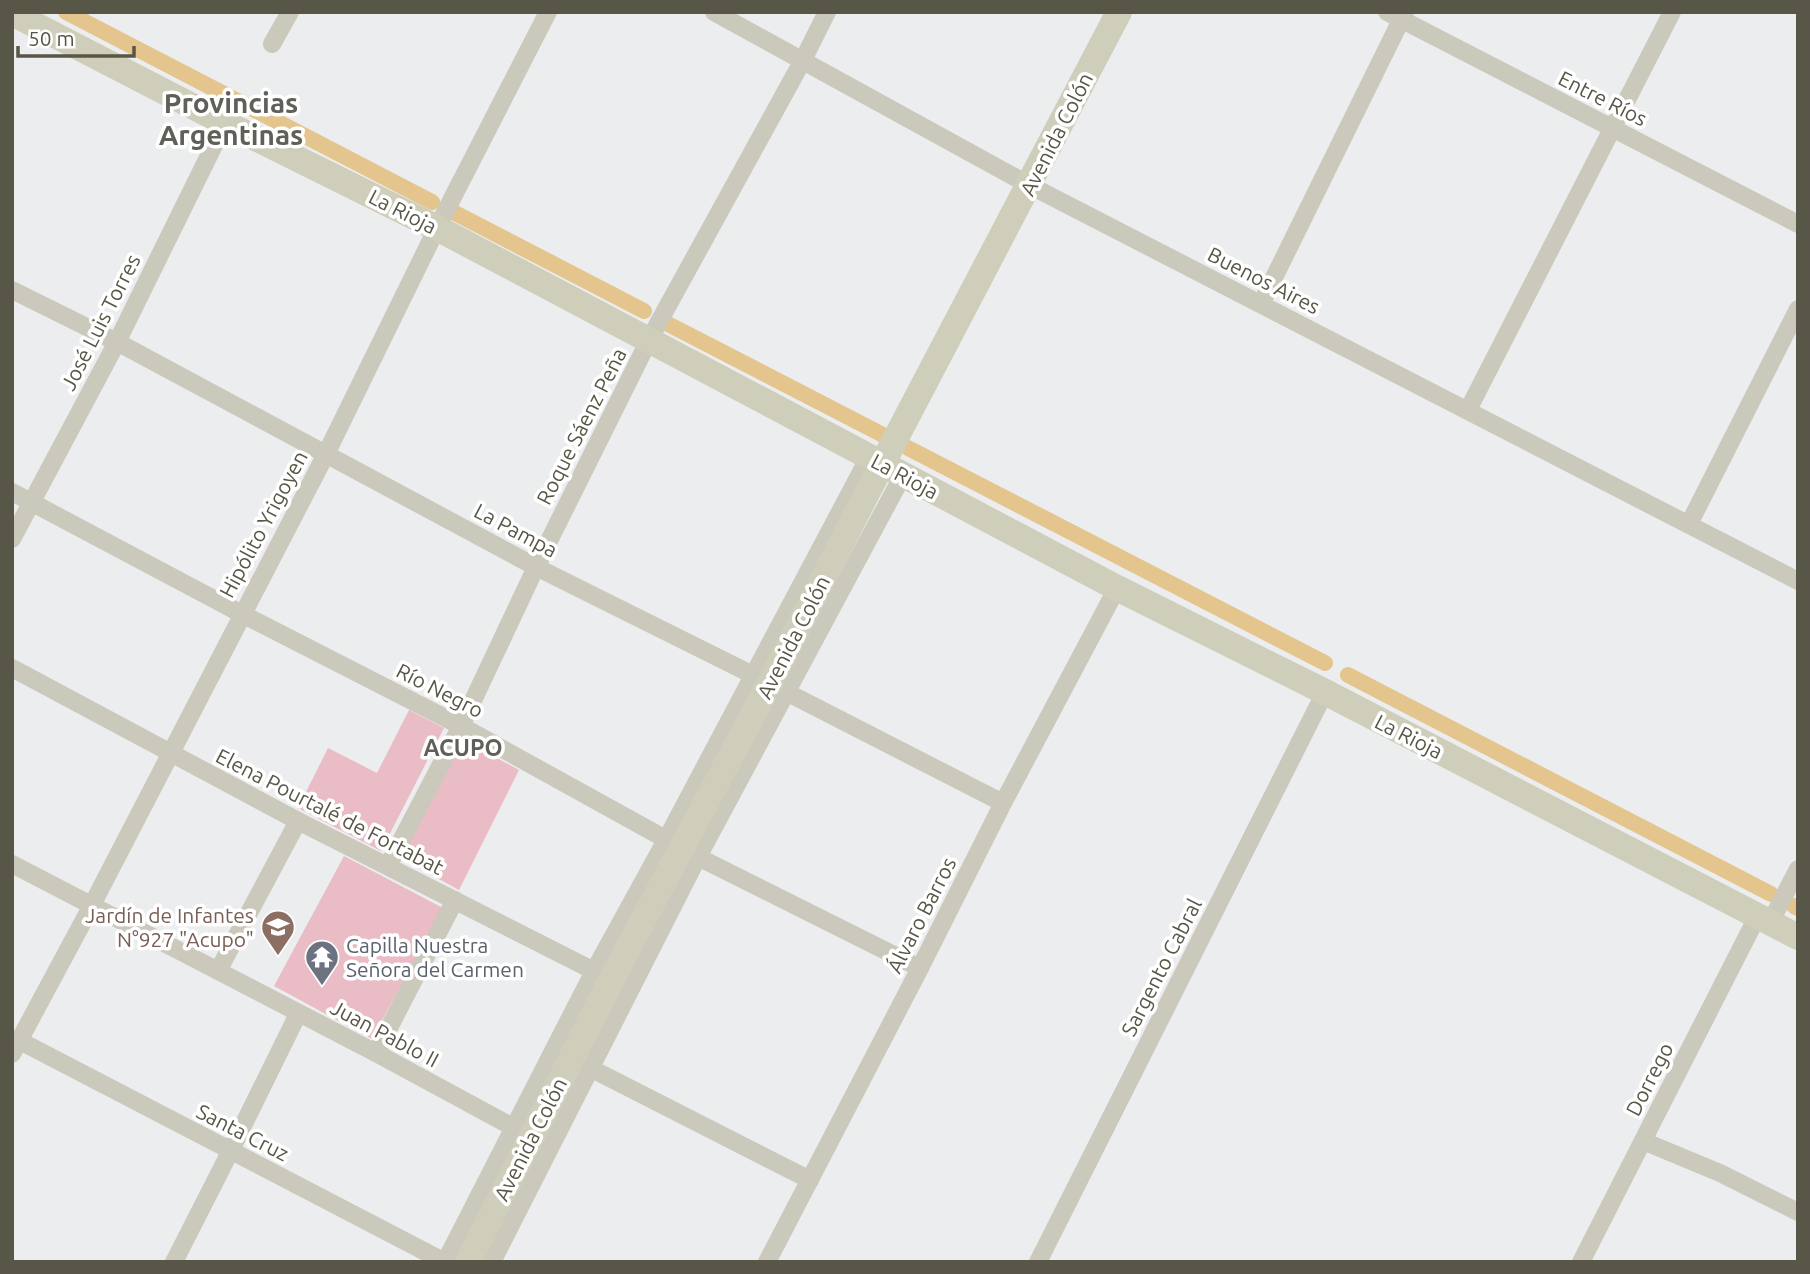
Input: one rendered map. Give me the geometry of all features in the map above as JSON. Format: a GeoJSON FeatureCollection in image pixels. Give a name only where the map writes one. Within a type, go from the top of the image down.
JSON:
{"type":"FeatureCollection","features":[{"type":"Feature","properties":{"kind":"street"},"geometry":{"type":"LineString","coordinates":[[272,44],[290,12]]}},
{"type":"Feature","properties":{"kind":"street","name":"Hipólito Yrigoyen"},"geometry":{"type":"LineString","coordinates":[[16,1048],[326,454],[437,228],[548,12]]}},
{"type":"Feature","properties":{"kind":"street","name":"Buenos Aires"},"geometry":{"type":"LineString","coordinates":[[713,12],[1030,185],[1798,580]]}},
{"type":"Feature","properties":{"kind":"street","name":"Roque Sáenz Peña"},"geometry":{"type":"LineString","coordinates":[[388,866],[461,726],[536,567],[649,340],[827,12]]}},
{"type":"Feature","properties":{"kind":"street","name":"Avenida Colón"},"geometry":{"type":"LineString","coordinates":[[468,1262],[612,980],[885,465],[1118,12]]}},
{"type":"Feature","properties":{"kind":"street"},"geometry":{"type":"LineString","coordinates":[[1468,410],[1672,12]]}},
{"type":"Feature","properties":{"kind":"street","name":"La Rioja"},"geometry":{"type":"LineString","coordinates":[[12,14],[437,228],[1117,588],[1325,692],[1798,937]]}},
{"type":"Feature","properties":{"kind":"street"},"geometry":{"type":"LineString","coordinates":[[1261,304],[1398,15]]}},
{"type":"Feature","properties":{"kind":"street","name":"Entre Ríos"},"geometry":{"type":"LineString","coordinates":[[1398,15],[1798,224]]}},
{"type":"Feature","properties":{"kind":"street","name":"José Luis Torres"},"geometry":{"type":"LineString","coordinates":[[12,539],[117,342],[225,123]]}},
{"type":"Feature","properties":{"kind":"street","name":"La Pampa"},"geometry":{"type":"LineString","coordinates":[[12,290],[117,342],[536,567],[1003,803]]}},
{"type":"Feature","properties":{"kind":"street"},"geometry":{"type":"LineString","coordinates":[[1689,524],[1798,309]]}},
{"type":"Feature","properties":{"kind":"street","name":"Río Negro"},"geometry":{"type":"LineString","coordinates":[[12,492],[461,726],[682,847],[920,968]]}},
{"type":"Feature","properties":{"kind":"street","name":"Álvaro Barros"},"geometry":{"type":"LineString","coordinates":[[767,1262],[1117,588]]}},
{"type":"Feature","properties":{"kind":"street","name":"Elena Pourtalé de Fortabat"},"geometry":{"type":"LineString","coordinates":[[12,668],[298,821],[612,980]]}},
{"type":"Feature","properties":{"kind":"street","name":"Sargento Cabral"},"geometry":{"type":"LineString","coordinates":[[1038,1262],[1325,692]]}},
{"type":"Feature","properties":{"kind":"street"},"geometry":{"type":"LineString","coordinates":[[218,971],[298,821]]}},
{"type":"Feature","properties":{"kind":"street","name":"Juan Pablo II"},"geometry":{"type":"LineString","coordinates":[[12,864],[532,1137]]}},
{"type":"Feature","properties":{"kind":"street","name":"Dorrego"},"geometry":{"type":"LineString","coordinates":[[1581,1262],[1643,1141],[1763,920],[1798,869]]}},
{"type":"Feature","properties":{"kind":"street"},"geometry":{"type":"LineString","coordinates":[[376,1053],[455,900]]}},
{"type":"Feature","properties":{"kind":"street","name":"Avenida Colón"},"geometry":{"type":"LineString","coordinates":[[445,1262],[532,1137],[590,1068],[612,980]]}},
{"type":"Feature","properties":{"kind":"street"},"geometry":{"type":"LineString","coordinates":[[174,1262],[298,1014]]}},
{"type":"Feature","properties":{"kind":"street","name":"Santa Cruz"},"geometry":{"type":"LineString","coordinates":[[16,1048],[230,1152],[445,1262]]}},
{"type":"Feature","properties":{"kind":"street"},"geometry":{"type":"LineString","coordinates":[[590,1068],[810,1180]]}},
{"type":"Feature","properties":{"kind":"street","name":"Avenida Colón"},"geometry":{"type":"LineString","coordinates":[[492,1262],[532,1137]]}},
{"type":"Feature","properties":{"kind":"street"},"geometry":{"type":"LineString","coordinates":[[1643,1141],[1720,1173],[1798,1212]]}},
{"type":"Feature","properties":{"kind":"shaded area"},"geometry":{"type":"Polygon","coordinates":[[[409,710],[444,728],[381,851],[298,808],[328,748],[377,773],[409,710]]]}},
{"type":"Feature","properties":{"kind":"shaded area"},"geometry":{"type":"Polygon","coordinates":[[[462,739],[519,770],[459,890],[401,858],[462,739]]]}},
{"type":"Feature","properties":{"kind":"shaded area"},"geometry":{"type":"Polygon","coordinates":[[[344,856],[443,908],[372,1039],[274,986],[344,856]]]}},
{"type":"Feature","properties":{"kind":"waterway"},"geometry":{"type":"LineString","coordinates":[[66,12],[432,202]]}},
{"type":"Feature","properties":{"kind":"waterway"},"geometry":{"type":"LineString","coordinates":[[455,213],[644,311]]}},
{"type":"Feature","properties":{"kind":"waterway"},"geometry":{"type":"LineString","coordinates":[[666,323],[883,435]]}},
{"type":"Feature","properties":{"kind":"waterway"},"geometry":{"type":"LineString","coordinates":[[908,448],[1325,663]]}},
{"type":"Feature","properties":{"kind":"waterway"},"geometry":{"type":"LineString","coordinates":[[1348,675],[1771,894]]}},
{"type":"Feature","properties":{"kind":"waterway"},"geometry":{"type":"LineString","coordinates":[[1794,906],[1798,908]]}},
{"type":"Feature","properties":{"kind":"place","name":"Jardín de Infantes N°927 \"Acupo\""},"geometry":{"type":"Point","coordinates":[278,957]}},
{"type":"Feature","properties":{"kind":"place","name":"Capilla Nuestra Señora del Carmen"},"geometry":{"type":"Point","coordinates":[322,987]}},
{"type":"Feature","properties":{"kind":"district","name":"Provincias Argentinas"},"geometry":{"type":"Point","coordinates":[231,118]}},
{"type":"Feature","properties":{"kind":"district","name":"ACUPO"},"geometry":{"type":"Point","coordinates":[463,747]}}]}
